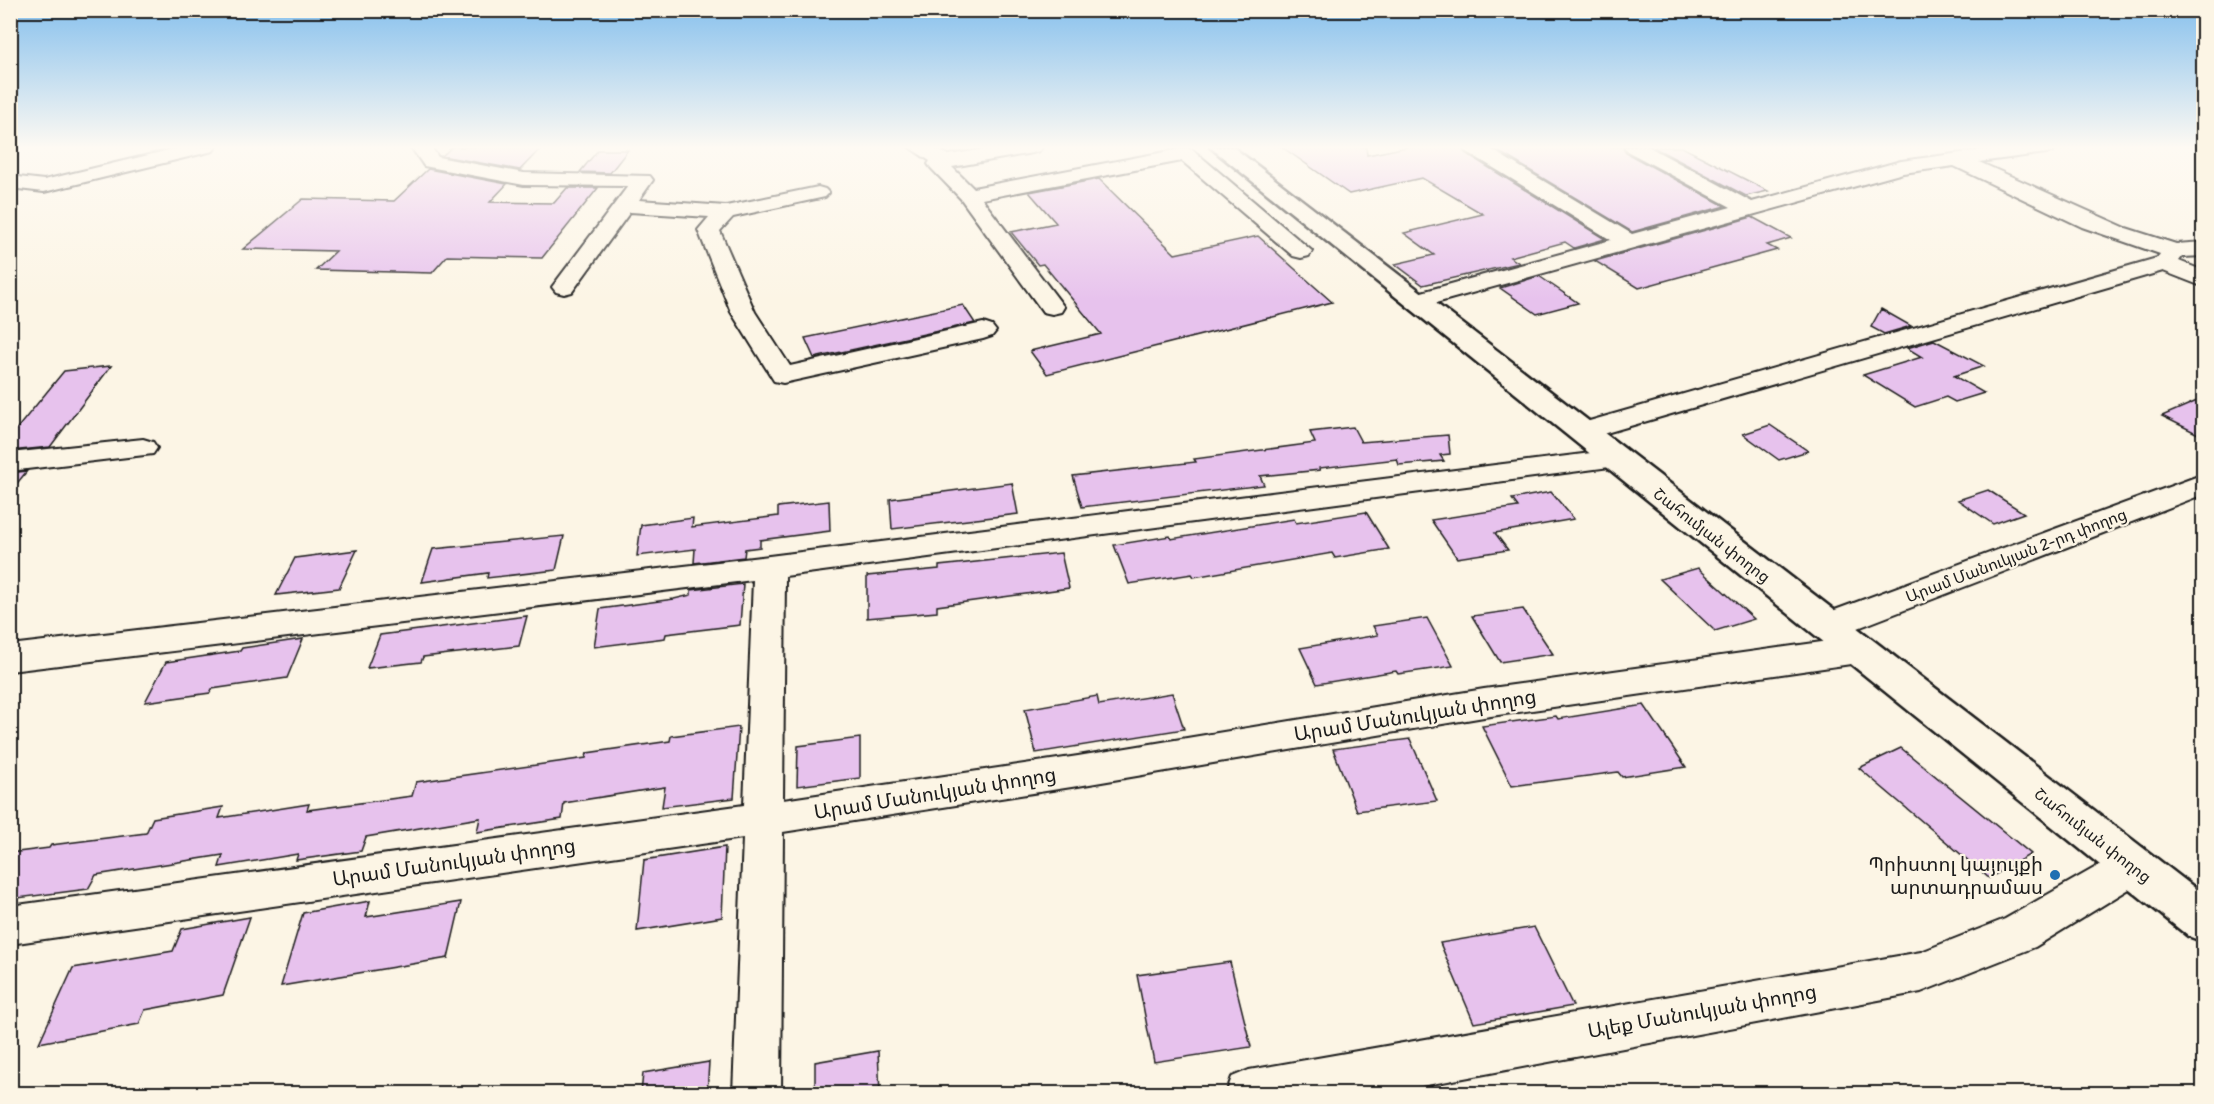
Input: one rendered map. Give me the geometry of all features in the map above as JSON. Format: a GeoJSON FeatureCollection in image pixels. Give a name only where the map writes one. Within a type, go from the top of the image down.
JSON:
{"type":"FeatureCollection","features":[{"type":"Feature","properties":{"kind":"main road","name":"Շահումյան փողոց"},"geometry":{"type":"LineString","coordinates":[[1286,199],[2133,866],[2199,912]]}},
{"type":"Feature","properties":{"kind":"street"},"geometry":{"type":"LineString","coordinates":[[564,287],[629,199]]}},
{"type":"Feature","properties":{"kind":"street"},"geometry":{"type":"LineString","coordinates":[[624,205],[726,212],[791,199]]}},
{"type":"Feature","properties":{"kind":"street"},"geometry":{"type":"LineString","coordinates":[[971,199],[1052,308]]}},
{"type":"Feature","properties":{"kind":"street"},"geometry":{"type":"LineString","coordinates":[[1239,199],[1301,251]]}},
{"type":"Feature","properties":{"kind":"street"},"geometry":{"type":"LineString","coordinates":[[1558,199],[1629,242]]}},
{"type":"Feature","properties":{"kind":"street"},"geometry":{"type":"LineString","coordinates":[[1730,199],[1750,209]]}},
{"type":"Feature","properties":{"kind":"street"},"geometry":{"type":"LineString","coordinates":[[1416,301],[1788,199]]}},
{"type":"Feature","properties":{"kind":"street"},"geometry":{"type":"LineString","coordinates":[[2041,199],[2148,245],[2204,280]]}},
{"type":"Feature","properties":{"kind":"street"},"geometry":{"type":"LineString","coordinates":[[726,212],[709,230],[743,312],[783,375],[983,332]]}},
{"type":"Feature","properties":{"kind":"street"},"geometry":{"type":"LineString","coordinates":[[1582,432],[2170,257],[2204,249]]}},
{"type":"Feature","properties":{"kind":"street"},"geometry":{"type":"LineString","coordinates":[[10,462],[143,448]]}},
{"type":"Feature","properties":{"kind":"street"},"geometry":{"type":"LineString","coordinates":[[10,657],[769,567],[1615,459]]}},
{"type":"Feature","properties":{"kind":"street","name":"Արամ Մանուկյան 2-րդ փողոց"},"geometry":{"type":"LineString","coordinates":[[1828,626],[2204,483]]}},
{"type":"Feature","properties":{"kind":"street"},"geometry":{"type":"LineString","coordinates":[[757,1094],[769,567]]}},
{"type":"Feature","properties":{"kind":"street","name":"Արամ Մանուկյան փողոց"},"geometry":{"type":"LineString","coordinates":[[10,925],[764,819],[1078,771],[1484,703],[1858,650]]}},
{"type":"Feature","properties":{"kind":"street","name":"Ալեք Մանուկյան փողոց"},"geometry":{"type":"LineString","coordinates":[[1249,1094],[1921,972],[2020,933],[2133,866]]}},
{"type":"Feature","properties":{"kind":"building"},"geometry":{"type":"Polygon","coordinates":[[[303,199],[394,201],[397,199],[493,199],[490,202],[554,203],[558,199],[590,199],[542,258],[447,256],[432,273],[316,270],[336,251],[243,249],[303,199]]]}},
{"type":"Feature","properties":{"kind":"building"},"geometry":{"type":"Polygon","coordinates":[[[1035,199],[1119,199],[1175,254],[1258,236],[1332,302],[1047,374],[1030,351],[1101,334],[1043,264],[1038,265],[1011,232],[1056,223],[1035,199]]]}},
{"type":"Feature","properties":{"kind":"building"},"geometry":{"type":"Polygon","coordinates":[[[1457,199],[1539,199],[1605,239],[1574,248],[1565,242],[1510,257],[1519,263],[1423,285],[1395,264],[1434,255],[1404,233],[1483,214],[1457,199]]]}},
{"type":"Feature","properties":{"kind":"building"},"geometry":{"type":"Polygon","coordinates":[[[1577,199],[1711,199],[1725,206],[1632,232],[1577,199]]]}},
{"type":"Feature","properties":{"kind":"building"},"geometry":{"type":"Polygon","coordinates":[[[1752,217],[1791,238],[1767,245],[1777,250],[1639,288],[1595,261],[1752,217]]]}},
{"type":"Feature","properties":{"kind":"building"},"geometry":{"type":"Polygon","coordinates":[[[1539,276],[1578,303],[1537,314],[1500,288],[1539,276]]]}},
{"type":"Feature","properties":{"kind":"building"},"geometry":{"type":"Polygon","coordinates":[[[963,305],[975,323],[814,358],[805,338],[963,305]]]}},
{"type":"Feature","properties":{"kind":"building"},"geometry":{"type":"Polygon","coordinates":[[[1881,309],[1911,326],[1884,334],[1871,327],[1881,309]]]}},
{"type":"Feature","properties":{"kind":"building"},"geometry":{"type":"Polygon","coordinates":[[[1934,340],[1984,366],[1954,376],[1984,393],[1955,402],[1946,397],[1915,407],[1863,375],[1922,357],[1907,348],[1934,340]]]}},
{"type":"Feature","properties":{"kind":"building"},"geometry":{"type":"Polygon","coordinates":[[[111,366],[50,447],[10,451],[10,437],[64,371],[111,366]]]}},
{"type":"Feature","properties":{"kind":"building"},"geometry":{"type":"Polygon","coordinates":[[[2204,398],[2204,437],[2162,416],[2204,398]]]}},
{"type":"Feature","properties":{"kind":"building"},"geometry":{"type":"Polygon","coordinates":[[[1770,425],[1808,451],[1779,460],[1743,434],[1770,425]]]}},
{"type":"Feature","properties":{"kind":"building"},"geometry":{"type":"Polygon","coordinates":[[[1353,427],[1361,442],[1448,435],[1450,454],[1440,455],[1444,461],[1399,465],[1397,459],[1319,468],[1320,470],[1260,476],[1264,485],[1082,507],[1073,476],[1196,462],[1194,459],[1315,443],[1310,432],[1353,427]]]}},
{"type":"Feature","properties":{"kind":"building"},"geometry":{"type":"Polygon","coordinates":[[[27,471],[10,492],[10,473],[27,471]]]}},
{"type":"Feature","properties":{"kind":"building"},"geometry":{"type":"Polygon","coordinates":[[[1012,483],[1018,514],[892,529],[890,499],[1012,483]]]}},
{"type":"Feature","properties":{"kind":"building"},"geometry":{"type":"Polygon","coordinates":[[[1988,490],[2024,513],[1993,524],[1958,500],[1988,490]]]}},
{"type":"Feature","properties":{"kind":"building"},"geometry":{"type":"Polygon","coordinates":[[[1551,492],[1574,519],[1495,533],[1508,550],[1457,558],[1431,520],[1518,507],[1512,499],[1551,492]]]}},
{"type":"Feature","properties":{"kind":"building"},"geometry":{"type":"Polygon","coordinates":[[[829,501],[830,531],[760,540],[760,547],[745,549],[744,557],[694,563],[695,549],[637,556],[641,525],[693,518],[692,527],[778,516],[778,507],[829,501]]]}},
{"type":"Feature","properties":{"kind":"building"},"geometry":{"type":"Polygon","coordinates":[[[1366,512],[1389,549],[1335,558],[1332,553],[1194,577],[1192,574],[1129,584],[1114,545],[1170,536],[1171,539],[1294,519],[1296,523],[1366,512]]]}},
{"type":"Feature","properties":{"kind":"building"},"geometry":{"type":"Polygon","coordinates":[[[564,536],[556,570],[487,578],[488,573],[422,582],[433,549],[564,536]]]}},
{"type":"Feature","properties":{"kind":"building"},"geometry":{"type":"Polygon","coordinates":[[[357,550],[339,588],[276,595],[295,558],[357,550]]]}},
{"type":"Feature","properties":{"kind":"building"},"geometry":{"type":"Polygon","coordinates":[[[1061,553],[1069,588],[937,606],[937,612],[867,618],[867,576],[1061,553]]]}},
{"type":"Feature","properties":{"kind":"building"},"geometry":{"type":"Polygon","coordinates":[[[1698,568],[1754,619],[1715,631],[1660,579],[1698,568]]]}},
{"type":"Feature","properties":{"kind":"building"},"geometry":{"type":"Polygon","coordinates":[[[743,584],[740,625],[666,634],[665,638],[594,647],[600,609],[674,599],[691,595],[691,590],[743,584]]]}},
{"type":"Feature","properties":{"kind":"building"},"geometry":{"type":"Polygon","coordinates":[[[1523,609],[1553,654],[1500,662],[1472,616],[1523,609]]]}},
{"type":"Feature","properties":{"kind":"building"},"geometry":{"type":"Polygon","coordinates":[[[527,616],[519,646],[423,657],[421,662],[367,668],[380,635],[527,616]]]}},
{"type":"Feature","properties":{"kind":"building"},"geometry":{"type":"Polygon","coordinates":[[[1427,618],[1453,666],[1398,674],[1396,671],[1317,684],[1300,648],[1378,635],[1373,626],[1427,618]]]}},
{"type":"Feature","properties":{"kind":"building"},"geometry":{"type":"Polygon","coordinates":[[[303,639],[287,678],[212,689],[210,693],[145,702],[166,662],[303,639]]]}},
{"type":"Feature","properties":{"kind":"building"},"geometry":{"type":"Polygon","coordinates":[[[1172,693],[1184,729],[1036,753],[1025,709],[1097,696],[1099,705],[1172,693]]]}},
{"type":"Feature","properties":{"kind":"building"},"geometry":{"type":"Polygon","coordinates":[[[1644,705],[1686,767],[1622,777],[1618,772],[1512,786],[1482,726],[1556,716],[1558,719],[1644,705]]]}},
{"type":"Feature","properties":{"kind":"building"},"geometry":{"type":"Polygon","coordinates":[[[739,727],[734,798],[662,807],[665,787],[564,803],[562,819],[477,832],[480,818],[366,837],[361,851],[296,860],[298,854],[219,867],[223,855],[96,875],[88,889],[10,899],[10,853],[49,848],[51,845],[146,833],[153,818],[223,807],[219,818],[309,804],[307,810],[412,796],[416,782],[586,758],[587,753],[670,741],[671,736],[739,727]]]}},
{"type":"Feature","properties":{"kind":"building"},"geometry":{"type":"Polygon","coordinates":[[[860,738],[860,778],[797,786],[798,746],[860,738]]]}},
{"type":"Feature","properties":{"kind":"building"},"geometry":{"type":"Polygon","coordinates":[[[1410,739],[1437,801],[1357,811],[1333,749],[1410,739]]]}},
{"type":"Feature","properties":{"kind":"building"},"geometry":{"type":"Polygon","coordinates":[[[1901,748],[2031,854],[1989,878],[1859,768],[1901,748]]]}},
{"type":"Feature","properties":{"kind":"building"},"geometry":{"type":"Polygon","coordinates":[[[725,847],[722,917],[637,931],[644,860],[725,847]]]}},
{"type":"Feature","properties":{"kind":"building"},"geometry":{"type":"Polygon","coordinates":[[[370,901],[366,917],[461,902],[448,958],[281,986],[303,913],[370,901]]]}},
{"type":"Feature","properties":{"kind":"building"},"geometry":{"type":"Polygon","coordinates":[[[250,917],[223,995],[145,1010],[139,1024],[39,1043],[73,968],[173,951],[182,929],[250,917]]]}},
{"type":"Feature","properties":{"kind":"building"},"geometry":{"type":"Polygon","coordinates":[[[1534,927],[1573,1006],[1474,1023],[1440,943],[1534,927]]]}},
{"type":"Feature","properties":{"kind":"building"},"geometry":{"type":"Polygon","coordinates":[[[1230,962],[1251,1047],[1154,1062],[1137,975],[1230,962]]]}},
{"type":"Feature","properties":{"kind":"building"},"geometry":{"type":"Polygon","coordinates":[[[878,1051],[880,1094],[815,1094],[815,1062],[878,1051]]]}},
{"type":"Feature","properties":{"kind":"building"},"geometry":{"type":"Polygon","coordinates":[[[709,1062],[707,1094],[641,1094],[643,1073],[709,1062]]]}},
{"type":"Feature","properties":{"kind":"place","name":"Պրիստոլ կայույքի արտադրամաս"},"geometry":{"type":"Point","coordinates":[2055,875]}}]}
